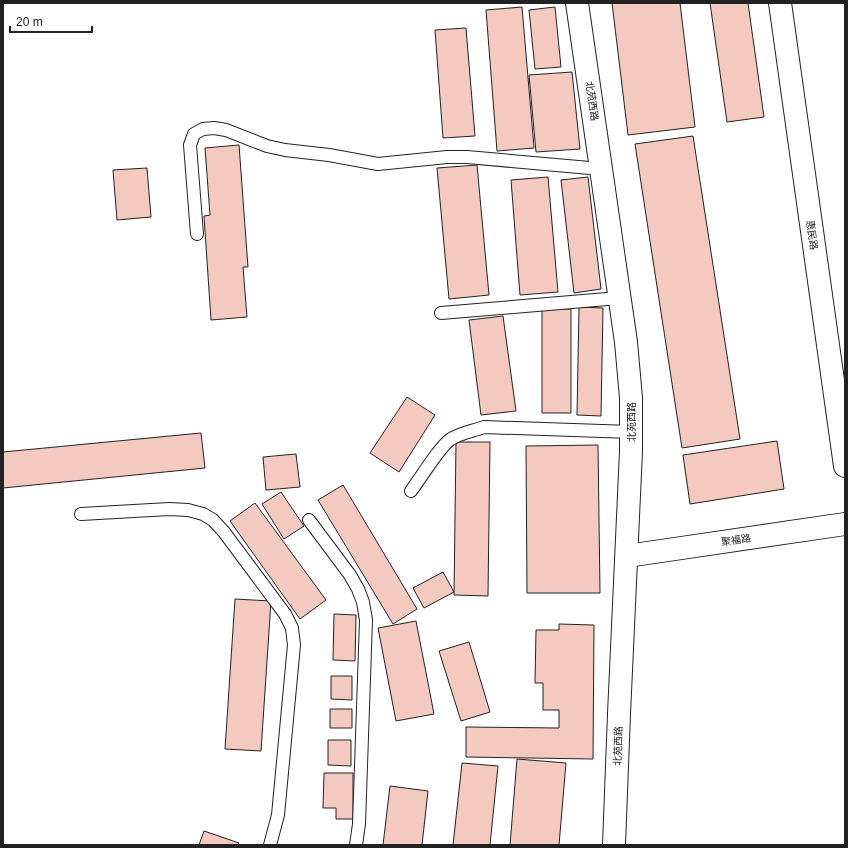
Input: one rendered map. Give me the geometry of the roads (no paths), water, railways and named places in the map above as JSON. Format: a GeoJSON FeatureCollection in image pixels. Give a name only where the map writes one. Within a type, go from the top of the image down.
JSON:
{"type":"FeatureCollection","features":[{"type":"Feature","properties":{"kind":"main road","name":"北苑西路"},"geometry":{"type":"LineString","coordinates":[[578,3],[626,342],[631,398],[627,556],[614,845]]}},
{"type":"Feature","properties":{"kind":"main road","name":"惠民路"},"geometry":{"type":"LineString","coordinates":[[780,3],[845,466]]}},
{"type":"Feature","properties":{"kind":"main road","name":"聚福路"},"geometry":{"type":"LineString","coordinates":[[627,556],[845,524]]}},
{"type":"Feature","properties":{"kind":"lane"},"geometry":{"type":"LineString","coordinates":[[197,234],[190,145],[194,134],[203,129],[214,128],[226,130],[267,146],[285,150],[328,155],[378,164],[448,157],[467,157],[601,169]]}},
{"type":"Feature","properties":{"kind":"lane"},"geometry":{"type":"LineString","coordinates":[[441,314],[619,298]]}},
{"type":"Feature","properties":{"kind":"lane"},"geometry":{"type":"LineString","coordinates":[[411,491],[441,449],[450,439],[464,433],[484,428],[631,432]]}},
{"type":"Feature","properties":{"kind":"lane"},"geometry":{"type":"LineString","coordinates":[[81,514],[169,509],[188,510],[203,514],[213,520],[224,532],[285,614],[292,628],[294,645],[278,815],[272,845]]}},
{"type":"Feature","properties":{"kind":"lane"},"geometry":{"type":"LineString","coordinates":[[309,520],[350,575],[358,589],[363,602],[366,620],[359,824],[356,845]]}}]}
